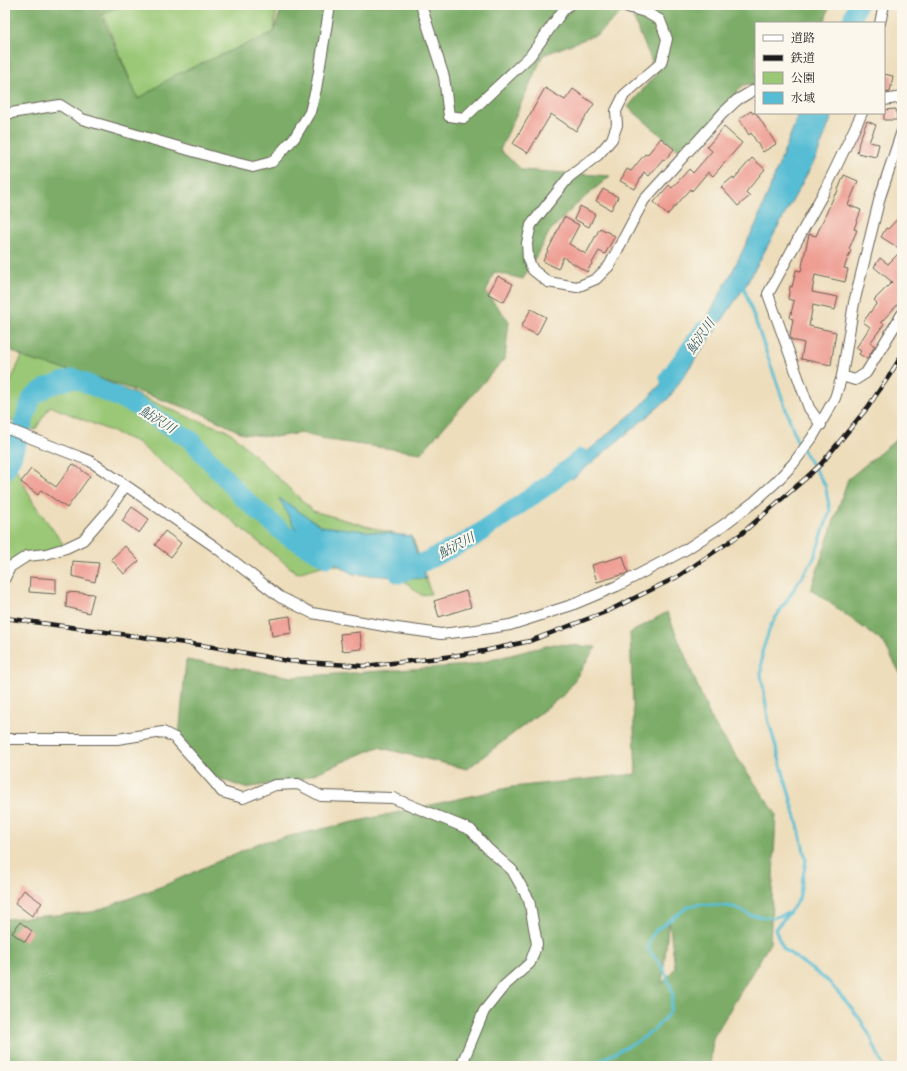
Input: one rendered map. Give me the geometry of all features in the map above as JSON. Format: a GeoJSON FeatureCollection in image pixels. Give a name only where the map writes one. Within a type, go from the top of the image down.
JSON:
{"type":"FeatureCollection","features":[{"type":"Feature","properties":{"kind":"street"},"geometry":{"type":"LineString","coordinates":[[5,114],[60,105],[82,119],[220,159],[252,167],[272,162],[295,137],[310,112],[316,89],[330,5]]}},
{"type":"Feature","properties":{"kind":"street"},"geometry":{"type":"LineString","coordinates":[[421,5],[444,77],[449,116],[464,118],[530,56],[564,9],[569,5]]}},
{"type":"Feature","properties":{"kind":"street"},"geometry":{"type":"LineString","coordinates":[[621,5],[645,12],[660,20],[667,39],[661,63],[624,95],[616,111],[617,125],[612,139],[598,155],[569,177],[532,225],[527,242],[528,260],[533,270],[548,282],[577,287],[596,279],[609,266],[644,200],[737,100],[755,90]]}},
{"type":"Feature","properties":{"kind":"street"},"geometry":{"type":"LineString","coordinates":[[880,22],[884,5]]}},
{"type":"Feature","properties":{"kind":"street"},"geometry":{"type":"LineString","coordinates":[[885,100],[902,97]]}},
{"type":"Feature","properties":{"kind":"street"},"geometry":{"type":"LineString","coordinates":[[821,424],[808,408],[768,294],[825,190],[862,114]]}},
{"type":"Feature","properties":{"kind":"street"},"geometry":{"type":"LineString","coordinates":[[5,428],[90,460],[125,486],[214,546],[280,597],[312,613],[390,627],[441,634],[510,625],[572,605],[617,586],[685,550],[722,526],[754,502],[775,483],[793,464],[812,438],[835,398],[842,376],[854,303],[880,197],[902,131]]}},
{"type":"Feature","properties":{"kind":"street"},"geometry":{"type":"LineString","coordinates":[[842,376],[855,380],[866,373],[902,314]]}},
{"type":"Feature","properties":{"kind":"street"},"geometry":{"type":"LineString","coordinates":[[5,578],[10,567],[27,556],[46,554],[66,548],[83,540],[109,510],[125,486]]}},
{"type":"Feature","properties":{"kind":"street"},"geometry":{"type":"LineString","coordinates":[[5,739],[117,739],[163,732],[175,738],[222,792],[243,798],[275,785],[298,784],[321,796],[393,798],[471,830],[488,849],[512,870],[529,900],[537,944],[530,963],[504,986],[484,1011],[461,1066]]}},
{"type":"Feature","properties":{"kind":"green space"},"geometry":{"type":"Polygon","coordinates":[[[5,5],[97,5],[138,99],[175,75],[274,32],[282,5],[830,5],[824,22],[755,22],[755,84],[743,85],[684,155],[628,107],[657,73],[628,6],[598,34],[543,55],[500,150],[522,170],[610,176],[578,203],[550,231],[523,279],[494,272],[486,293],[509,321],[505,358],[421,453],[328,440],[301,433],[275,437],[244,434],[201,413],[101,379],[27,359],[5,347],[5,5]]]}},
{"type":"Feature","properties":{"kind":"green space"},"geometry":{"type":"Polygon","coordinates":[[[99,5],[122,5],[103,14],[99,5]]]}},
{"type":"Feature","properties":{"kind":"green space"},"geometry":{"type":"Polygon","coordinates":[[[120,5],[277,5],[274,32],[138,99],[103,14],[120,5]]]}},
{"type":"Feature","properties":{"kind":"green space"},"geometry":{"type":"Polygon","coordinates":[[[22,356],[96,377],[191,418],[229,431],[313,511],[413,539],[431,594],[421,595],[402,579],[329,564],[297,573],[137,442],[50,406],[35,430],[5,418],[5,394],[22,356]]]}},
{"type":"Feature","properties":{"kind":"green space"},"geometry":{"type":"Polygon","coordinates":[[[902,435],[902,677],[884,643],[811,589],[848,479],[902,435]]]}},
{"type":"Feature","properties":{"kind":"green space"},"geometry":{"type":"Polygon","coordinates":[[[5,447],[33,502],[66,548],[10,567],[5,580],[5,447]]]}},
{"type":"Feature","properties":{"kind":"green space"},"geometry":{"type":"Polygon","coordinates":[[[667,612],[712,721],[776,814],[770,943],[713,1038],[710,1066],[5,1066],[5,916],[7,919],[93,912],[165,885],[259,843],[512,787],[636,774],[630,633],[667,612]],[[669,919],[662,984],[675,968],[669,919]]]}},
{"type":"Feature","properties":{"kind":"green space"},"geometry":{"type":"Polygon","coordinates":[[[554,644],[596,647],[566,693],[467,769],[378,747],[302,779],[245,788],[209,775],[179,737],[186,660],[293,677],[471,665],[554,644]]]}},
{"type":"Feature","properties":{"kind":"water"},"geometry":{"type":"Polygon","coordinates":[[[799,114],[833,114],[817,156],[746,285],[668,399],[572,479],[561,474],[641,406],[687,355],[756,224],[799,114]]]}},
{"type":"Feature","properties":{"kind":"water"},"geometry":{"type":"Polygon","coordinates":[[[279,498],[321,526],[411,536],[426,579],[353,574],[304,545],[279,498]]]}},
{"type":"Feature","properties":{"kind":"building"},"geometry":{"type":"Polygon","coordinates":[[[885,74],[893,76],[890,92],[885,93],[885,74]]]}},
{"type":"Feature","properties":{"kind":"building"},"geometry":{"type":"Polygon","coordinates":[[[545,88],[565,100],[573,89],[594,104],[576,131],[551,114],[528,153],[513,144],[545,88]]]}},
{"type":"Feature","properties":{"kind":"building"},"geometry":{"type":"Polygon","coordinates":[[[896,109],[897,120],[884,120],[885,110],[896,109]]]}},
{"type":"Feature","properties":{"kind":"building"},"geometry":{"type":"Polygon","coordinates":[[[751,111],[752,113],[757,114],[776,144],[763,152],[751,133],[749,135],[739,119],[751,111]]]}},
{"type":"Feature","properties":{"kind":"building"},"geometry":{"type":"Polygon","coordinates":[[[867,121],[876,125],[869,142],[879,144],[876,157],[857,153],[859,142],[867,121]]]}},
{"type":"Feature","properties":{"kind":"building"},"geometry":{"type":"Polygon","coordinates":[[[724,127],[742,143],[713,176],[708,172],[692,191],[691,189],[667,215],[654,202],[669,185],[672,188],[689,169],[693,173],[712,151],[707,147],[724,127]]]}},
{"type":"Feature","properties":{"kind":"building"},"geometry":{"type":"Polygon","coordinates":[[[661,138],[674,149],[665,160],[663,159],[649,176],[644,172],[635,189],[620,181],[627,169],[631,171],[661,138]]]}},
{"type":"Feature","properties":{"kind":"building"},"geometry":{"type":"Polygon","coordinates":[[[752,158],[765,169],[746,192],[750,196],[738,206],[721,187],[733,177],[734,179],[752,158]]]}},
{"type":"Feature","properties":{"kind":"building"},"geometry":{"type":"Polygon","coordinates":[[[844,175],[858,181],[848,205],[861,210],[854,229],[857,230],[849,249],[851,250],[844,268],[848,269],[845,282],[815,275],[812,292],[838,297],[835,310],[813,305],[809,326],[836,332],[831,365],[801,359],[804,343],[792,340],[790,336],[793,319],[790,318],[794,301],[788,299],[790,286],[792,287],[796,270],[801,271],[809,234],[816,236],[844,175]]]}},
{"type":"Feature","properties":{"kind":"building"},"geometry":{"type":"Polygon","coordinates":[[[603,189],[618,197],[611,210],[596,201],[603,189]]]}},
{"type":"Feature","properties":{"kind":"building"},"geometry":{"type":"Polygon","coordinates":[[[580,206],[595,214],[589,227],[574,219],[580,206]]]}},
{"type":"Feature","properties":{"kind":"building"},"geometry":{"type":"Polygon","coordinates":[[[902,214],[902,250],[881,237],[886,228],[888,229],[902,214]]]}},
{"type":"Feature","properties":{"kind":"building"},"geometry":{"type":"Polygon","coordinates":[[[564,217],[579,225],[569,244],[586,254],[600,228],[615,236],[605,254],[599,251],[587,272],[563,257],[558,269],[543,261],[564,217]]]}},
{"type":"Feature","properties":{"kind":"building"},"geometry":{"type":"Polygon","coordinates":[[[902,250],[902,300],[881,322],[884,324],[870,343],[875,346],[867,359],[859,354],[861,351],[856,348],[870,327],[863,322],[877,303],[874,300],[892,282],[874,267],[880,258],[888,264],[902,250]]]}},
{"type":"Feature","properties":{"kind":"building"},"geometry":{"type":"Polygon","coordinates":[[[498,276],[513,284],[504,302],[488,294],[498,276]]]}},
{"type":"Feature","properties":{"kind":"building"},"geometry":{"type":"Polygon","coordinates":[[[531,309],[546,317],[537,335],[521,327],[531,309]]]}},
{"type":"Feature","properties":{"kind":"building"},"geometry":{"type":"Polygon","coordinates":[[[73,464],[90,476],[67,508],[41,490],[38,495],[21,482],[31,469],[56,487],[73,464]]]}},
{"type":"Feature","properties":{"kind":"building"},"geometry":{"type":"Polygon","coordinates":[[[132,507],[149,519],[139,533],[122,521],[132,507]]]}},
{"type":"Feature","properties":{"kind":"building"},"geometry":{"type":"Polygon","coordinates":[[[165,531],[181,543],[171,557],[155,545],[165,531]]]}},
{"type":"Feature","properties":{"kind":"building"},"geometry":{"type":"Polygon","coordinates":[[[125,546],[139,561],[124,574],[111,559],[125,546]]]}},
{"type":"Feature","properties":{"kind":"building"},"geometry":{"type":"Polygon","coordinates":[[[623,556],[628,573],[597,582],[592,565],[623,556]]]}},
{"type":"Feature","properties":{"kind":"building"},"geometry":{"type":"Polygon","coordinates":[[[73,561],[99,563],[95,582],[72,576],[73,561]]]}},
{"type":"Feature","properties":{"kind":"building"},"geometry":{"type":"Polygon","coordinates":[[[30,577],[56,579],[56,594],[29,592],[30,577]]]}},
{"type":"Feature","properties":{"kind":"building"},"geometry":{"type":"Polygon","coordinates":[[[466,591],[471,607],[439,617],[434,601],[466,591]]]}},
{"type":"Feature","properties":{"kind":"building"},"geometry":{"type":"Polygon","coordinates":[[[67,592],[94,594],[89,613],[66,607],[67,592]]]}},
{"type":"Feature","properties":{"kind":"building"},"geometry":{"type":"Polygon","coordinates":[[[290,616],[292,633],[272,636],[270,619],[290,616]]]}},
{"type":"Feature","properties":{"kind":"building"},"geometry":{"type":"Polygon","coordinates":[[[360,632],[362,649],[342,651],[340,634],[360,632]]]}},
{"type":"Feature","properties":{"kind":"building"},"geometry":{"type":"Polygon","coordinates":[[[24,890],[42,903],[32,916],[15,903],[24,890]]]}},
{"type":"Feature","properties":{"kind":"building"},"geometry":{"type":"Polygon","coordinates":[[[20,922],[32,931],[25,942],[12,933],[20,922]]]}},
{"type":"Feature","properties":{"kind":"waterway","name":"鮎沢川"},"geometry":{"type":"LineString","coordinates":[[851,22],[857,5]]}},
{"type":"Feature","properties":{"kind":"waterway"},"geometry":{"type":"LineString","coordinates":[[743,285],[797,441],[825,485],[830,511],[814,558],[771,625],[762,652],[761,674],[768,719],[798,825],[806,860],[799,899],[775,929],[784,949],[829,982],[849,1005],[869,1034],[883,1066]]}},
{"type":"Feature","properties":{"kind":"waterway","name":"鮎沢川"},"geometry":{"type":"LineString","coordinates":[[669,378],[704,330]]}},
{"type":"Feature","properties":{"kind":"waterway","name":"鮎沢川"},"geometry":{"type":"LineString","coordinates":[[5,470],[12,457],[32,397],[47,387],[74,378],[135,405],[191,440],[241,496],[287,536],[327,558]]}},
{"type":"Feature","properties":{"kind":"waterway","name":"鮎沢川"},"geometry":{"type":"LineString","coordinates":[[399,574],[471,539],[548,485],[581,458]]}},
{"type":"Feature","properties":{"kind":"waterway"},"geometry":{"type":"LineString","coordinates":[[589,1066],[638,1041],[654,1030],[670,1012],[673,993],[664,969],[648,949],[650,939],[656,930],[688,907],[699,904],[734,907],[750,915],[772,918],[789,913]]}},
{"type":"Feature","properties":{"kind":"railway"},"geometry":{"type":"LineString","coordinates":[[5,618],[214,647],[288,661],[364,666],[439,658],[484,651],[530,641],[608,611],[677,577],[741,534],[821,464],[868,407],[902,355]]}}]}
